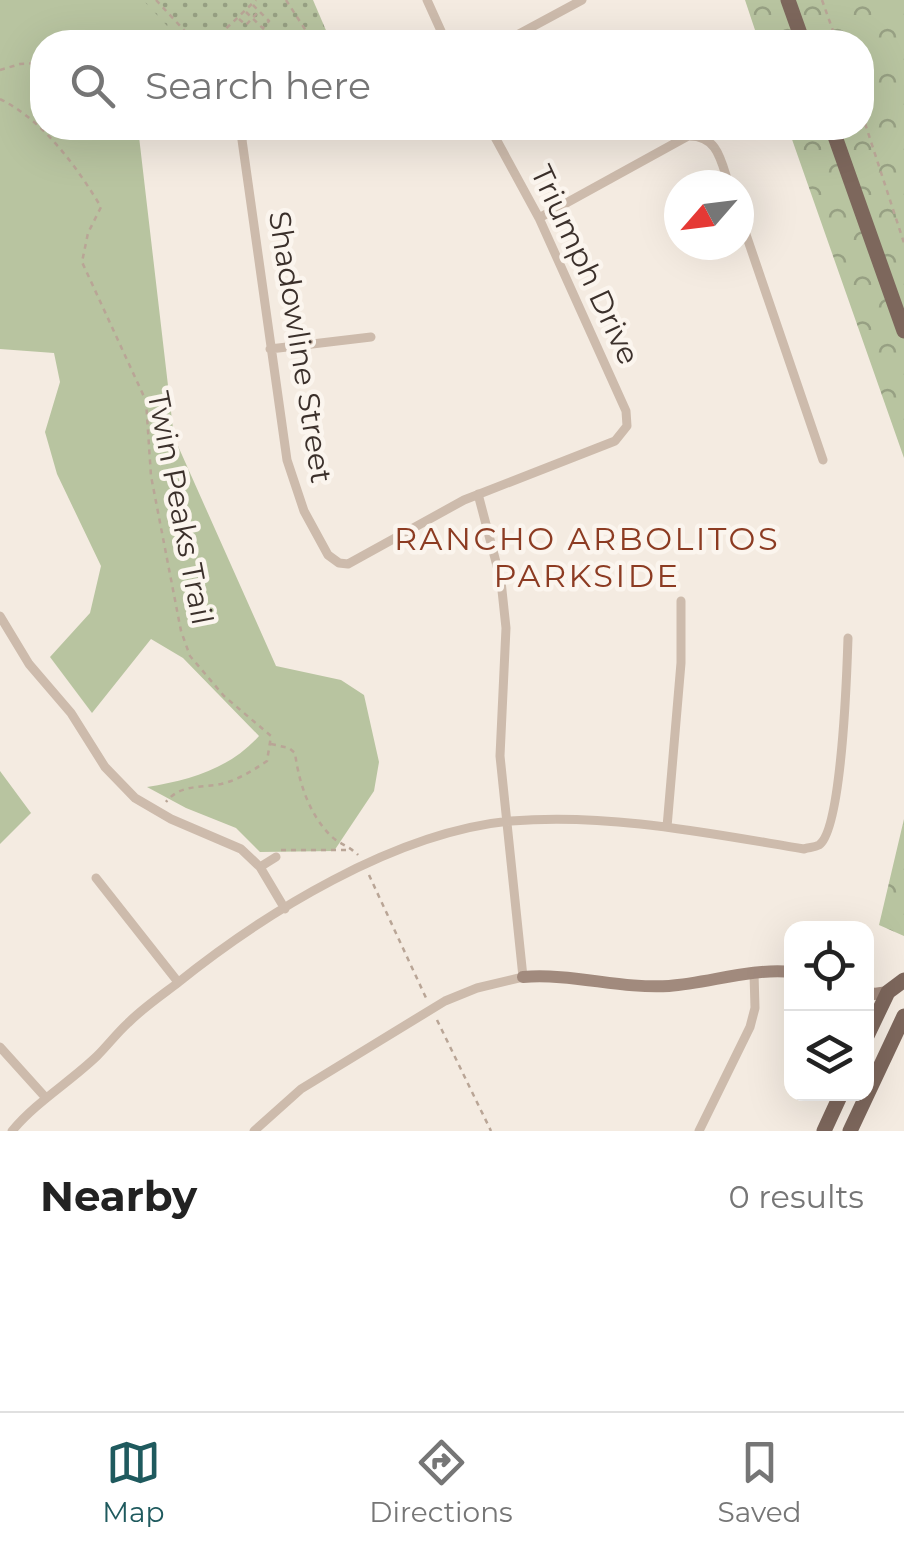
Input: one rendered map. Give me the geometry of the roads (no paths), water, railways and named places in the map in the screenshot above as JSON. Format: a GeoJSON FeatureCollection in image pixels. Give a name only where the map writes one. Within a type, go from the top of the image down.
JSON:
{"type":"FeatureCollection","features":[{"type":"Feature","properties":{"kind":"main road"},"geometry":{"type":"LineString","coordinates":[[788,0],[798,30]]}},
{"type":"Feature","properties":{"kind":"main road"},"geometry":{"type":"LineString","coordinates":[[836,140],[904,331]]}},
{"type":"Feature","properties":{"kind":"main road"},"geometry":{"type":"LineString","coordinates":[[876,992],[904,982]]}},
{"type":"Feature","properties":{"kind":"main road"},"geometry":{"type":"LineString","coordinates":[[876,992],[904,999]]}},
{"type":"Feature","properties":{"kind":"main road"},"geometry":{"type":"LineString","coordinates":[[874,1023],[880,1011],[876,992]]}},
{"type":"Feature","properties":{"kind":"main road"},"geometry":{"type":"LineString","coordinates":[[850,1131],[903,1020],[880,1011]]}},
{"type":"Feature","properties":{"kind":"main road"},"geometry":{"type":"LineString","coordinates":[[824,1131],[838,1101]]}},
{"type":"Feature","properties":{"kind":"street"},"geometry":{"type":"LineString","coordinates":[[427,0],[441,30]]}},
{"type":"Feature","properties":{"kind":"street"},"geometry":{"type":"LineString","coordinates":[[526,30],[582,0]]}},
{"type":"Feature","properties":{"kind":"street","name":"Shadowline Street"},"geometry":{"type":"LineString","coordinates":[[242,140],[287,460],[328,555],[340,563],[358,561],[478,494]]}},
{"type":"Feature","properties":{"kind":"street","name":"Triumph Drive"},"geometry":{"type":"LineString","coordinates":[[478,494],[615,441],[628,426],[626,411],[540,218],[497,140]]}},
{"type":"Feature","properties":{"kind":"street"},"geometry":{"type":"LineString","coordinates":[[540,218],[681,140]]}},
{"type":"Feature","properties":{"kind":"street"},"geometry":{"type":"LineString","coordinates":[[707,140],[716,148],[724,170]]}},
{"type":"Feature","properties":{"kind":"street"},"geometry":{"type":"LineString","coordinates":[[754,258],[823,460]]}},
{"type":"Feature","properties":{"kind":"street"},"geometry":{"type":"LineString","coordinates":[[270,349],[371,337]]}},
{"type":"Feature","properties":{"kind":"street"},"geometry":{"type":"LineString","coordinates":[[478,494],[500,581],[506,628],[500,756],[523,977]]}},
{"type":"Feature","properties":{"kind":"street"},"geometry":{"type":"LineString","coordinates":[[667,827],[681,663],[681,601]]}},
{"type":"Feature","properties":{"kind":"street"},"geometry":{"type":"LineString","coordinates":[[0,616],[29,664],[70,713],[105,767],[135,798],[242,850],[260,868],[285,909]]}},
{"type":"Feature","properties":{"kind":"street"},"geometry":{"type":"LineString","coordinates":[[12,1131],[96,1057],[129,1021],[213,954],[285,909],[425,838],[507,822],[622,822],[804,848],[819,845],[836,791],[847,697],[848,638]]}},
{"type":"Feature","properties":{"kind":"street"},"geometry":{"type":"LineString","coordinates":[[260,868],[276,857]]}},
{"type":"Feature","properties":{"kind":"street"},"geometry":{"type":"LineString","coordinates":[[96,878],[178,982]]}},
{"type":"Feature","properties":{"kind":"street"},"geometry":{"type":"LineString","coordinates":[[254,1131],[301,1089],[431,1010],[477,988],[523,977],[558,976],[658,986],[784,972]]}},
{"type":"Feature","properties":{"kind":"street"},"geometry":{"type":"LineString","coordinates":[[699,1131],[750,1027],[755,1008],[754,973]]}},
{"type":"Feature","properties":{"kind":"street"},"geometry":{"type":"LineString","coordinates":[[0,1047],[46,1098]]}},
{"type":"Feature","properties":{"kind":"district","name":"RANCHO ARBOLITOS PARKSIDE"},"geometry":{"type":"Point","coordinates":[587,558]}}]}
